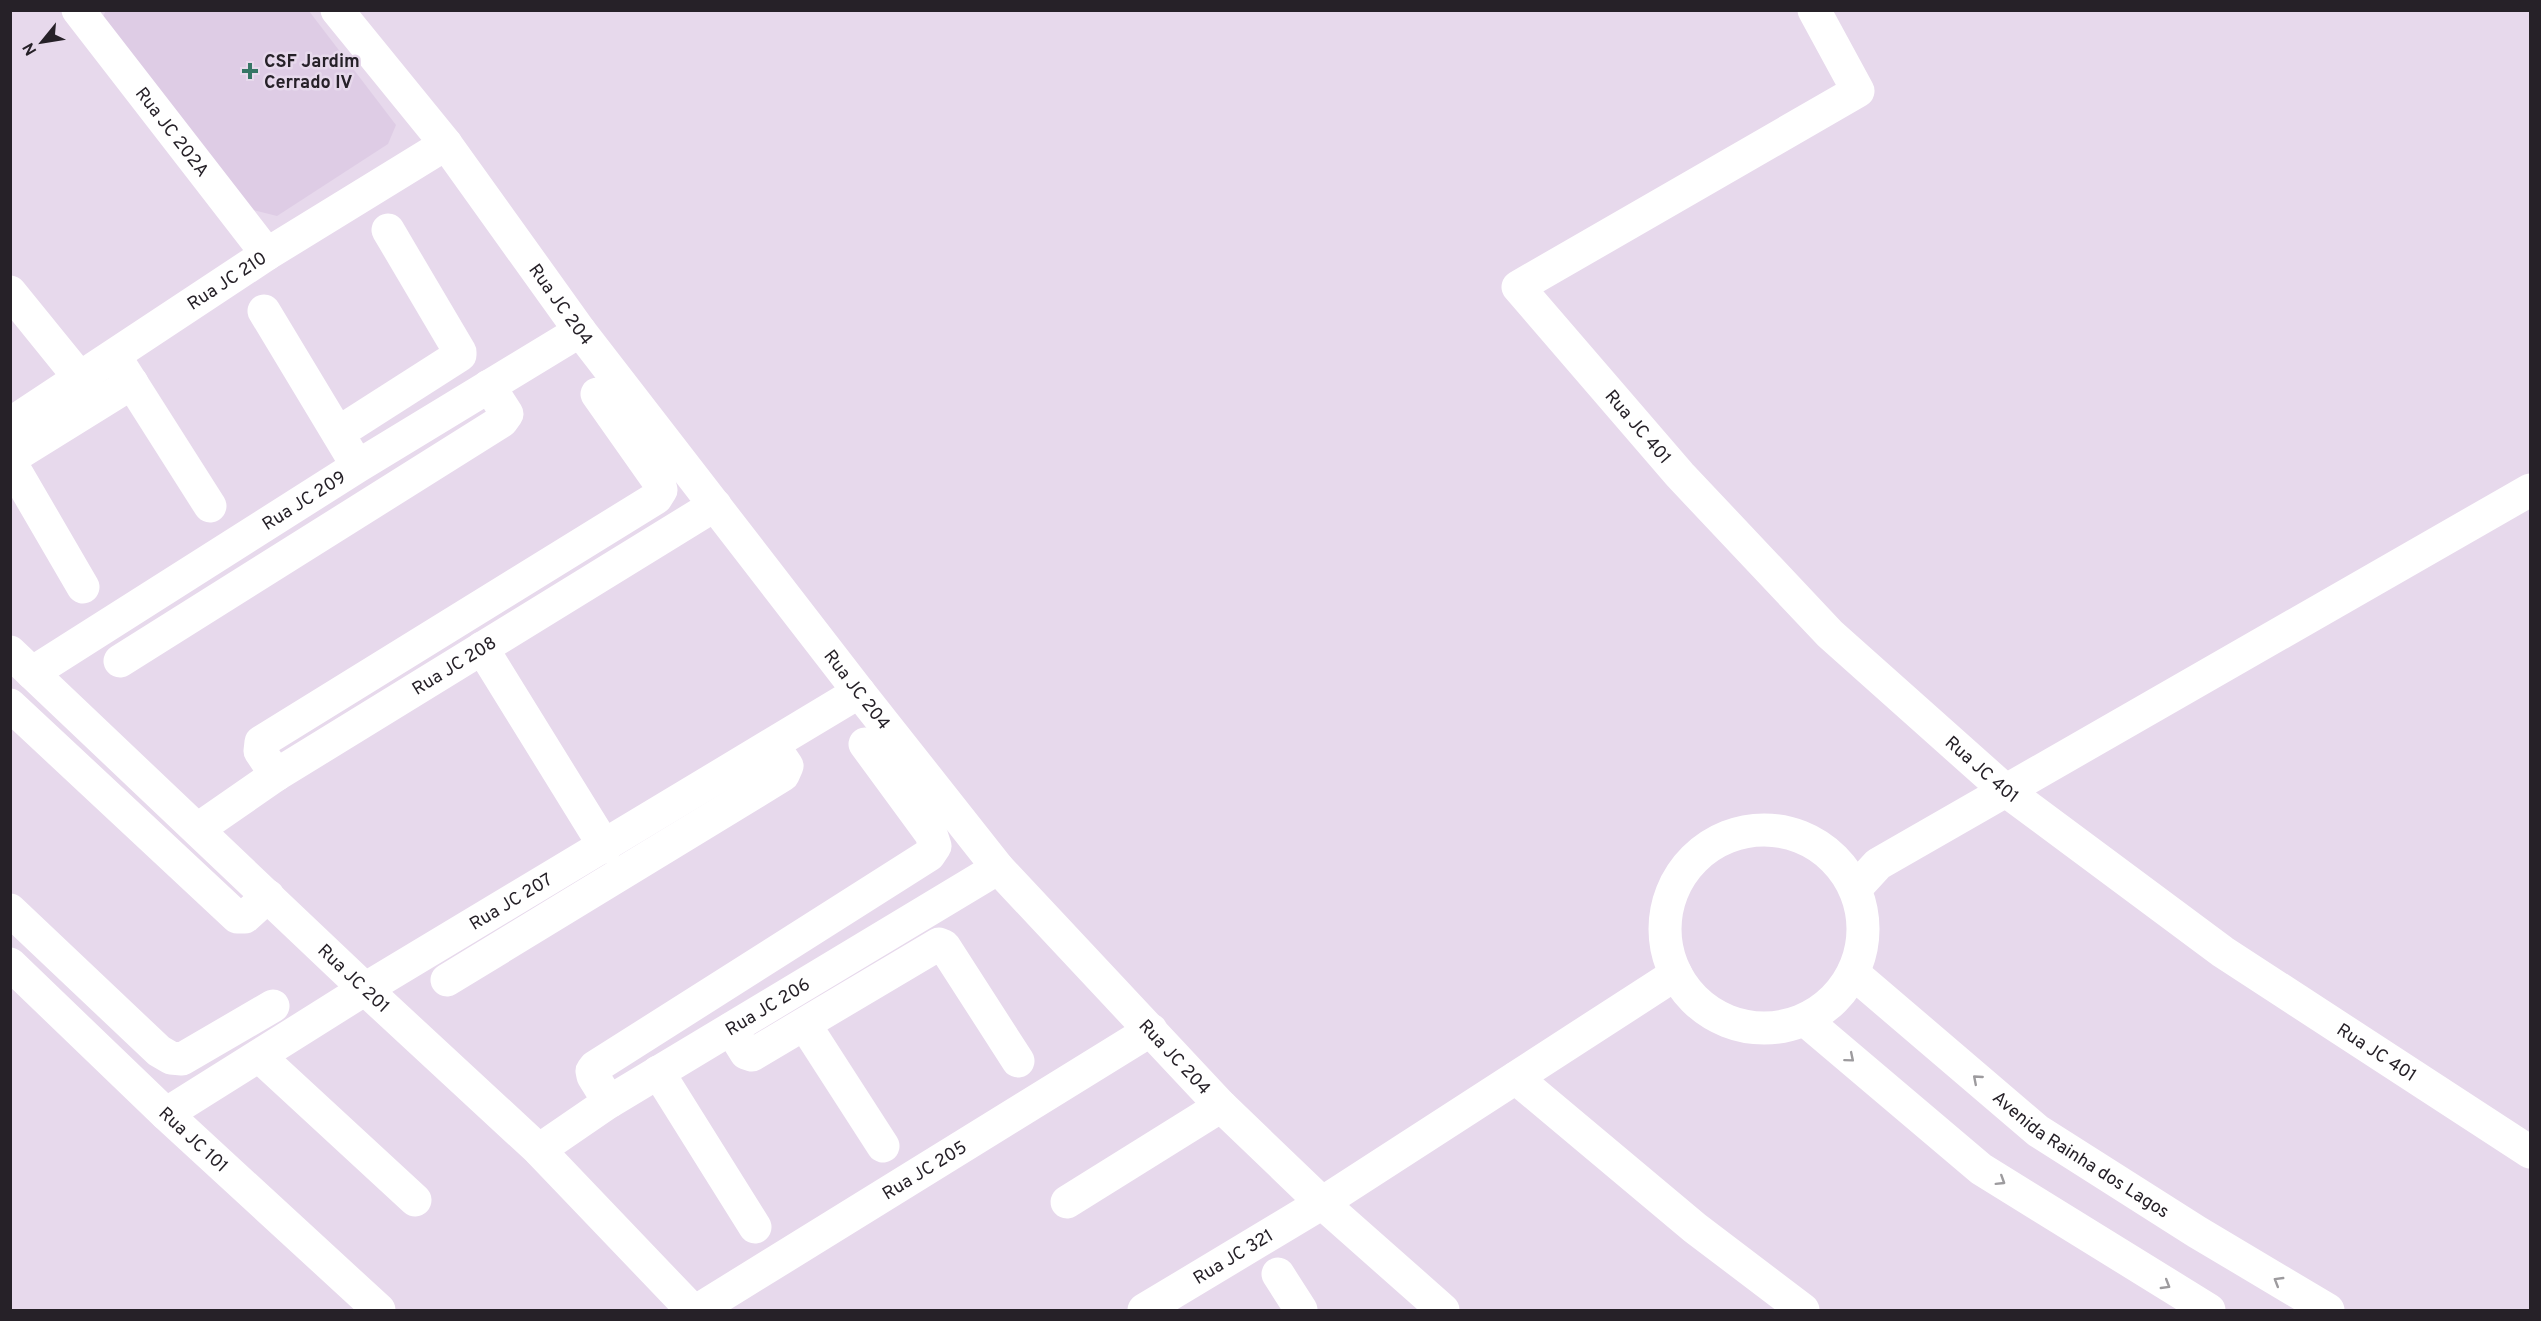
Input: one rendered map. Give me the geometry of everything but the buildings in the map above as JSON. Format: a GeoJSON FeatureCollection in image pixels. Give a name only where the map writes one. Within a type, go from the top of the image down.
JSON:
{"type":"FeatureCollection","features":[{"type":"Feature","properties":{"kind":"street","name":"Rua JC 202A"},"geometry":{"type":"LineString","coordinates":[[78,10],[267,254]]}},
{"type":"Feature","properties":{"kind":"street","name":"Rua JC 204"},"geometry":{"type":"LineString","coordinates":[[337,10],[446,144],[580,331],[998,868],[1221,1106],[1322,1203],[1443,1311]]}},
{"type":"Feature","properties":{"kind":"street","name":"Rua JC 401"},"geometry":{"type":"LineString","coordinates":[[1814,10],[1858,91],[1518,287],[1680,475],[1830,634],[2005,790],[2223,952],[2530,1152]]}},
{"type":"Feature","properties":{"kind":"street","name":"Rua JC 210"},"geometry":{"type":"LineString","coordinates":[[10,424],[267,254],[446,144]]}},
{"type":"Feature","properties":{"kind":"street"},"geometry":{"type":"LineString","coordinates":[[338,433],[460,355],[388,230]]}},
{"type":"Feature","properties":{"kind":"street"},"geometry":{"type":"LineString","coordinates":[[10,292],[79,377]]}},
{"type":"Feature","properties":{"kind":"street"},"geometry":{"type":"LineString","coordinates":[[264,310],[358,466]]}},
{"type":"Feature","properties":{"kind":"street","name":"Rua JC 209"},"geometry":{"type":"LineString","coordinates":[[21,663],[358,466],[580,331]]}},
{"type":"Feature","properties":{"kind":"street"},"geometry":{"type":"LineString","coordinates":[[114,354],[210,506]]}},
{"type":"Feature","properties":{"kind":"street"},"geometry":{"type":"LineString","coordinates":[[83,587],[12,465],[13,459],[132,383]]}},
{"type":"Feature","properties":{"kind":"street"},"geometry":{"type":"LineString","coordinates":[[120,661],[502,421],[507,414],[489,386]]}},
{"type":"Feature","properties":{"kind":"street"},"geometry":{"type":"LineString","coordinates":[[276,775],[260,751],[261,742],[656,498],[660,490],[659,482],[597,394]]}},
{"type":"Feature","properties":{"kind":"street"},"geometry":{"type":"LineString","coordinates":[[1855,889],[1878,864],[2530,490]]}},
{"type":"Feature","properties":{"kind":"street","name":"Rua JC 208"},"geometry":{"type":"LineString","coordinates":[[198,829],[276,775],[715,505]]}},
{"type":"Feature","properties":{"kind":"street"},"geometry":{"type":"LineString","coordinates":[[482,648],[605,847]]}},
{"type":"Feature","properties":{"kind":"street","name":"Rua JC 201"},"geometry":{"type":"LineString","coordinates":[[21,663],[365,989],[539,1150],[692,1311]]}},
{"type":"Feature","properties":{"kind":"street","name":"Rua JC 207"},"geometry":{"type":"LineString","coordinates":[[166,1114],[365,989],[605,847],[859,692]]}},
{"type":"Feature","properties":{"kind":"street"},"geometry":{"type":"LineString","coordinates":[[10,705],[237,917],[245,916],[268,896]]}},
{"type":"Feature","properties":{"kind":"street"},"geometry":{"type":"LineString","coordinates":[[609,1102],[593,1076],[595,1066],[928,855],[935,846],[931,834],[865,744]]}},
{"type":"Feature","properties":{"kind":"street"},"geometry":{"type":"LineString","coordinates":[[447,980],[783,775],[787,766],[773,745]]}},
{"type":"Feature","properties":{"kind":"street"},"geometry":{"type":"LineString","coordinates":[[1749,830],[1792,833],[1830,854],[1855,889],[1863,931],[1853,974],[1833,1001],[1805,1020],[1767,1029],[1729,1023],[1696,1002],[1676,974],[1664,933],[1670,894],[1685,866],[1708,845],[1749,830]]}},
{"type":"Feature","properties":{"kind":"street","name":"Rua JC 206"},"geometry":{"type":"LineString","coordinates":[[539,1150],[609,1102],[998,868]]}},
{"type":"Feature","properties":{"kind":"street"},"geometry":{"type":"LineString","coordinates":[[10,910],[159,1051],[171,1058],[182,1059],[273,1006]]}},
{"type":"Feature","properties":{"kind":"street"},"geometry":{"type":"LineString","coordinates":[[731,1029],[749,1056],[939,944],[944,946],[1018,1061]]}},
{"type":"Feature","properties":{"kind":"street","name":"Rua JC 101"},"geometry":{"type":"LineString","coordinates":[[10,964],[166,1114],[379,1311]]}},
{"type":"Feature","properties":{"kind":"street","name":"Rua JC 321"},"geometry":{"type":"LineString","coordinates":[[1144,1311],[1322,1203],[1676,974]]}},
{"type":"Feature","properties":{"kind":"street","name":"Avenida Rainha dos Lagos"},"geometry":{"type":"LineString","coordinates":[[1853,974],[2038,1131],[2197,1232],[2328,1311]]}},
{"type":"Feature","properties":{"kind":"street"},"geometry":{"type":"LineString","coordinates":[[1805,1020],[1981,1169],[2209,1311]]}},
{"type":"Feature","properties":{"kind":"street"},"geometry":{"type":"LineString","coordinates":[[805,1025],[883,1146]]}},
{"type":"Feature","properties":{"kind":"street","name":"Rua JC 205"},"geometry":{"type":"LineString","coordinates":[[698,1311],[1151,1030]]}},
{"type":"Feature","properties":{"kind":"street"},"geometry":{"type":"LineString","coordinates":[[259,1056],[415,1200]]}},
{"type":"Feature","properties":{"kind":"street"},"geometry":{"type":"LineString","coordinates":[[658,1072],[755,1227]]}},
{"type":"Feature","properties":{"kind":"street"},"geometry":{"type":"LineString","coordinates":[[1516,1078],[1677,1213],[1803,1311]]}},
{"type":"Feature","properties":{"kind":"street"},"geometry":{"type":"LineString","coordinates":[[1067,1202],[1221,1106]]}},
{"type":"Feature","properties":{"kind":"street"},"geometry":{"type":"LineString","coordinates":[[1278,1274],[1301,1311]]}},
{"type":"Feature","properties":{"kind":"shaded area","name":"CSF Jardim Cerrado IV"},"geometry":{"type":"Polygon","coordinates":[[[106,10],[309,11],[396,125],[388,144],[277,216],[253,210],[103,17],[106,10]]]}},
{"type":"Feature","properties":{"kind":"place","name":"CSF Jardim Cerrado IV"},"geometry":{"type":"Point","coordinates":[250,71]}}]}
